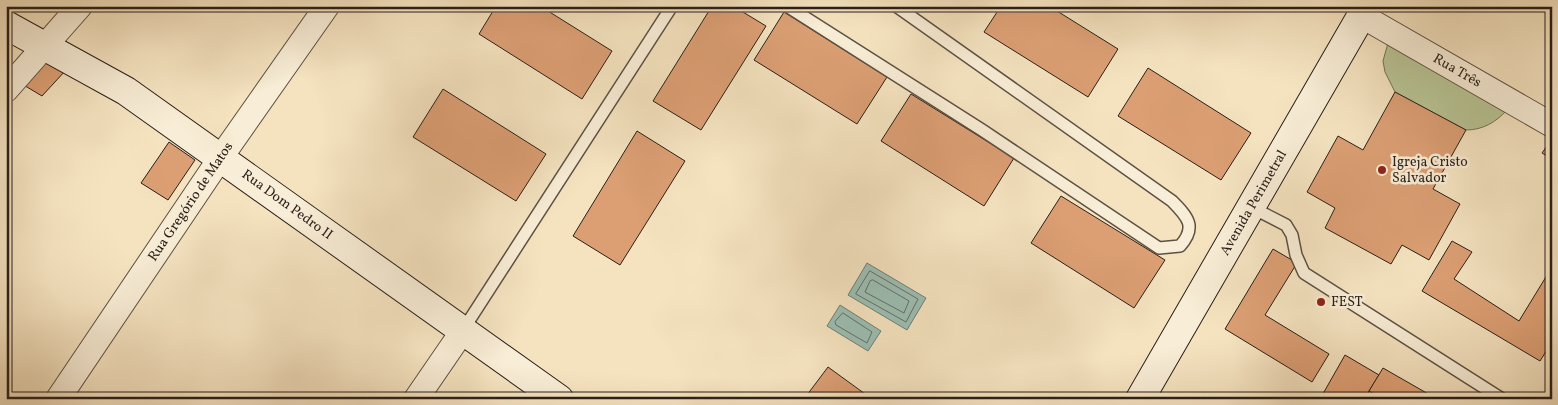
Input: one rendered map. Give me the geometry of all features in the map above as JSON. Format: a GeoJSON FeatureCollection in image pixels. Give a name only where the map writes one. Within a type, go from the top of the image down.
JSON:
{"type":"FeatureCollection","features":[{"type":"Feature","properties":{"kind":"main road","name":"Avenida Perimetral"},"geometry":{"type":"LineString","coordinates":[[1140,399],[1364,11]]}},
{"type":"Feature","properties":{"kind":"main road","name":"Rua Dom Pedro II"},"geometry":{"type":"LineString","coordinates":[[6,25],[126,91],[221,157],[462,332],[559,399]]}},
{"type":"Feature","properties":{"kind":"street"},"geometry":{"type":"LineString","coordinates":[[6,90],[45,48],[80,6]]}},
{"type":"Feature","properties":{"kind":"street","name":"Rua Gregório de Matos"},"geometry":{"type":"LineString","coordinates":[[58,399],[221,157],[327,6]]}},
{"type":"Feature","properties":{"kind":"street","name":"Rua Três"},"geometry":{"type":"LineString","coordinates":[[1364,11],[1552,125]]}},
{"type":"Feature","properties":{"kind":"street"},"geometry":{"type":"LineString","coordinates":[[416,399],[462,332]]}},
{"type":"Feature","properties":{"kind":"lane"},"geometry":{"type":"LineString","coordinates":[[462,332],[672,6]]}},
{"type":"Feature","properties":{"kind":"lane"},"geometry":{"type":"LineString","coordinates":[[787,6],[982,130],[1159,248],[1171,249],[1180,246],[1187,238],[1190,230],[1189,222],[1172,201],[896,6]]}},
{"type":"Feature","properties":{"kind":"lane"},"geometry":{"type":"LineString","coordinates":[[1251,207],[1286,225],[1292,235],[1296,255],[1304,274],[1502,399]]}},
{"type":"Feature","properties":{"kind":"green space"},"geometry":{"type":"Polygon","coordinates":[[[1388,43],[1507,110],[1489,124],[1478,129],[1466,130],[1395,92],[1385,72],[1383,61],[1388,43]]]}},
{"type":"Feature","properties":{"kind":"water"},"geometry":{"type":"Polygon","coordinates":[[[867,263],[926,298],[907,330],[848,295],[867,263]]]}},
{"type":"Feature","properties":{"kind":"water"},"geometry":{"type":"Polygon","coordinates":[[[840,305],[881,331],[868,351],[827,326],[840,305]]]}},
{"type":"Feature","properties":{"kind":"building"},"geometry":{"type":"Polygon","coordinates":[[[496,6],[540,6],[612,51],[582,99],[479,34],[496,6]]]}},
{"type":"Feature","properties":{"kind":"building"},"geometry":{"type":"Polygon","coordinates":[[[712,6],[733,6],[766,26],[701,130],[653,101],[712,6]]]}},
{"type":"Feature","properties":{"kind":"building"},"geometry":{"type":"Polygon","coordinates":[[[1001,6],[1049,6],[1118,49],[1088,97],[984,32],[1001,6]]]}},
{"type":"Feature","properties":{"kind":"building"},"geometry":{"type":"Polygon","coordinates":[[[784,12],[887,77],[857,124],[754,60],[784,12]]]}},
{"type":"Feature","properties":{"kind":"building"},"geometry":{"type":"Polygon","coordinates":[[[46,56],[66,70],[42,96],[22,84],[46,56]]]}},
{"type":"Feature","properties":{"kind":"building"},"geometry":{"type":"Polygon","coordinates":[[[1148,68],[1251,133],[1221,180],[1118,116],[1148,68]]]}},
{"type":"Feature","properties":{"kind":"building"},"geometry":{"type":"Polygon","coordinates":[[[443,89],[546,154],[516,201],[413,137],[443,89]]]}},
{"type":"Feature","properties":{"kind":"building","name":"Igreja Cristo Salvador"},"geometry":{"type":"Polygon","coordinates":[[[1395,92],[1466,130],[1433,189],[1460,204],[1429,260],[1402,245],[1391,264],[1325,228],[1335,208],[1307,192],[1338,136],[1363,150],[1395,92]]]}},
{"type":"Feature","properties":{"kind":"building"},"geometry":{"type":"Polygon","coordinates":[[[911,94],[1014,158],[984,206],[881,141],[911,94]]]}},
{"type":"Feature","properties":{"kind":"building"},"geometry":{"type":"Polygon","coordinates":[[[637,131],[685,161],[620,265],[573,236],[637,131]]]}},
{"type":"Feature","properties":{"kind":"building"},"geometry":{"type":"Polygon","coordinates":[[[1552,139],[1552,159],[1542,153],[1552,139]]]}},
{"type":"Feature","properties":{"kind":"building"},"geometry":{"type":"Polygon","coordinates":[[[169,142],[195,160],[168,200],[141,183],[169,142]]]}},
{"type":"Feature","properties":{"kind":"building"},"geometry":{"type":"Polygon","coordinates":[[[1061,196],[1165,260],[1134,308],[1031,243],[1061,196]]]}},
{"type":"Feature","properties":{"kind":"building"},"geometry":{"type":"Polygon","coordinates":[[[1452,241],[1472,252],[1454,279],[1519,321],[1552,267],[1552,342],[1540,361],[1422,291],[1452,241]]]}},
{"type":"Feature","properties":{"kind":"building"},"geometry":{"type":"Polygon","coordinates":[[[1273,249],[1297,263],[1265,315],[1329,354],[1312,382],[1225,329],[1273,249]]]}},
{"type":"Feature","properties":{"kind":"building"},"geometry":{"type":"Polygon","coordinates":[[[1345,355],[1379,375],[1365,399],[1320,399],[1345,355]]]}},
{"type":"Feature","properties":{"kind":"building"},"geometry":{"type":"Polygon","coordinates":[[[828,367],[872,399],[804,399],[828,367]]]}},
{"type":"Feature","properties":{"kind":"building"},"geometry":{"type":"Polygon","coordinates":[[[1383,368],[1437,399],[1382,399],[1369,391],[1383,368]]]}},
{"type":"Feature","properties":{"kind":"building"},"geometry":{"type":"Polygon","coordinates":[[[1204,393],[1213,399],[1201,399],[1204,393]]]}},
{"type":"Feature","properties":{"kind":"place","name":"Igreja Cristo Salvador"},"geometry":{"type":"Point","coordinates":[1382,170]}},
{"type":"Feature","properties":{"kind":"place","name":"FEST"},"geometry":{"type":"Point","coordinates":[1321,302]}}]}
